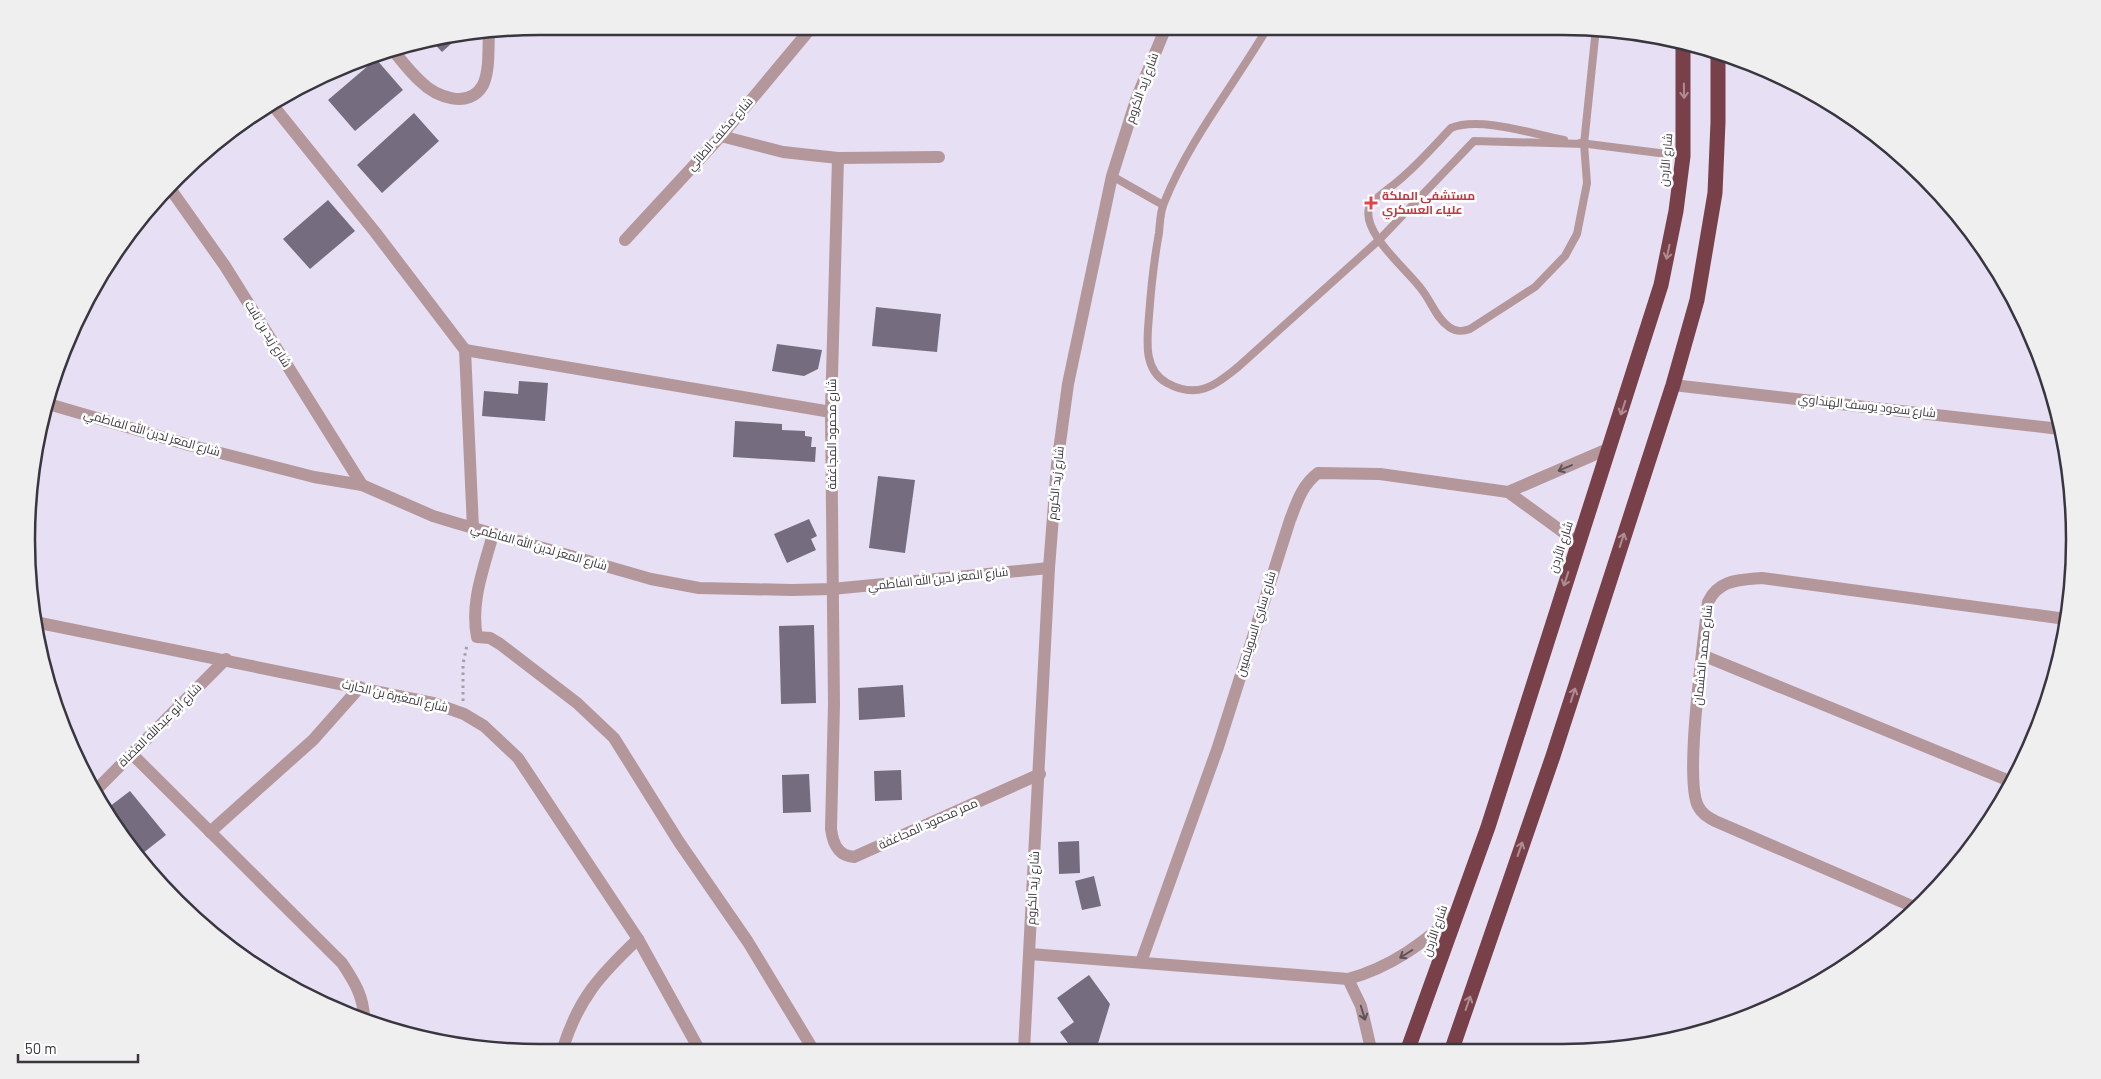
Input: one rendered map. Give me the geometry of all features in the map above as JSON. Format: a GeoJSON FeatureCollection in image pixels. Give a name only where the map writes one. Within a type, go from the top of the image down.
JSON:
{"type":"FeatureCollection","features":[{"type":"Feature","properties":{"kind":"highway","name":"شارع الأردن"},"geometry":{"type":"LineString","coordinates":[[1410,1044],[1488,827],[1661,285],[1676,211],[1683,156],[1685,105],[1683,50]]}},
{"type":"Feature","properties":{"kind":"highway"},"geometry":{"type":"LineString","coordinates":[[1454,1044],[1556,747],[1673,385],[1697,300],[1710,227],[1718,130],[1718,60]]}},
{"type":"Feature","properties":{"kind":"street","name":"شارع مكنف الطائي"},"geometry":{"type":"LineString","coordinates":[[625,240],[721,136],[805,35]]}},
{"type":"Feature","properties":{"kind":"street","name":"شارع زيد الكروم"},"geometry":{"type":"LineString","coordinates":[[1024,1044],[1040,774],[1049,568],[1057,465],[1068,384],[1112,176],[1137,97],[1163,35]]}},
{"type":"Feature","properties":{"kind":"street"},"geometry":{"type":"LineString","coordinates":[[398,56],[420,82],[434,92],[444,97],[463,99],[471,97],[483,83],[488,38]]}},
{"type":"Feature","properties":{"kind":"street"},"geometry":{"type":"LineString","coordinates":[[276,110],[375,232],[465,350],[473,528]]}},
{"type":"Feature","properties":{"kind":"street"},"geometry":{"type":"LineString","coordinates":[[721,136],[783,152],[838,158],[938,157]]}},
{"type":"Feature","properties":{"kind":"street","name":"شارع محمود المجاغفة"},"geometry":{"type":"LineString","coordinates":[[831,829],[834,704],[831,412],[838,158]]}},
{"type":"Feature","properties":{"kind":"street","name":"شارع زيد بن ثابت"},"geometry":{"type":"LineString","coordinates":[[173,193],[225,266],[362,485]]}},
{"type":"Feature","properties":{"kind":"street"},"geometry":{"type":"LineString","coordinates":[[465,350],[831,412]]}},
{"type":"Feature","properties":{"kind":"street","name":"شارع سعود يوسف الهنداوي"},"geometry":{"type":"LineString","coordinates":[[1673,385],[2053,428]]}},
{"type":"Feature","properties":{"kind":"street","name":"شارع المعز لدين الله الفاطمي"},"geometry":{"type":"LineString","coordinates":[[53,405],[247,460],[314,477],[362,485],[433,516],[676,585],[748,590],[832,589],[1049,568]]}},
{"type":"Feature","properties":{"kind":"street"},"geometry":{"type":"LineString","coordinates":[[1508,492],[1610,448]]}},
{"type":"Feature","properties":{"kind":"street","name":"شارع ساري السويلميين"},"geometry":{"type":"LineString","coordinates":[[1141,962],[1218,747],[1274,565],[1304,486],[1318,473],[1354,473],[1399,476],[1508,492],[1578,543]]}},
{"type":"Feature","properties":{"kind":"street"},"geometry":{"type":"LineString","coordinates":[[493,534],[475,604],[473,620],[476,637],[490,638],[500,644],[578,703],[614,738],[679,842],[748,942],[810,1044]]}},
{"type":"Feature","properties":{"kind":"street","name":"شارع محمد الخشمان"},"geometry":{"type":"LineString","coordinates":[[1909,905],[1715,821],[1702,813],[1697,805],[1693,790],[1702,655],[1708,602],[1716,589],[1725,583],[1762,578],[2059,619]]}},
{"type":"Feature","properties":{"kind":"street","name":"شارع المغيرة بن الحارث"},"geometry":{"type":"LineString","coordinates":[[42,623],[360,687],[433,703],[464,714],[497,737],[518,758],[638,939],[696,1044]]}},
{"type":"Feature","properties":{"kind":"street"},"geometry":{"type":"LineString","coordinates":[[1702,655],[2005,779]]}},
{"type":"Feature","properties":{"kind":"street","name":"شارع أبو عبدالله القضاة"},"geometry":{"type":"LineString","coordinates":[[100,786],[226,659]]}},
{"type":"Feature","properties":{"kind":"street"},"geometry":{"type":"LineString","coordinates":[[210,832],[313,740],[360,687]]}},
{"type":"Feature","properties":{"kind":"street"},"geometry":{"type":"LineString","coordinates":[[132,754],[342,963],[356,983],[364,1012]]}},
{"type":"Feature","properties":{"kind":"street","name":"ممر محمود المجاغفة"},"geometry":{"type":"LineString","coordinates":[[831,829],[835,846],[846,856],[854,857],[1040,774]]}},
{"type":"Feature","properties":{"kind":"street"},"geometry":{"type":"LineString","coordinates":[[1030,954],[1348,979],[1371,972],[1404,956],[1457,913]]}},
{"type":"Feature","properties":{"kind":"street"},"geometry":{"type":"LineString","coordinates":[[565,1044],[582,1001],[602,974],[638,939]]}},
{"type":"Feature","properties":{"kind":"street"},"geometry":{"type":"LineString","coordinates":[[1348,979],[1361,1006],[1370,1044]]}},
{"type":"Feature","properties":{"kind":"lane"},"geometry":{"type":"LineString","coordinates":[[1263,35],[1184,162],[1163,205],[1152,272],[1148,329],[1150,368],[1159,379],[1174,387],[1187,390],[1204,390],[1214,386],[1238,367],[1379,240],[1474,141],[1584,144]]}},
{"type":"Feature","properties":{"kind":"lane"},"geometry":{"type":"LineString","coordinates":[[1595,36],[1584,144],[1587,183],[1584,206],[1577,234],[1565,256],[1535,287],[1470,330],[1458,332],[1446,325],[1422,290],[1379,240],[1369,222],[1370,206],[1376,198],[1400,180],[1451,128],[1462,124],[1488,125],[1584,144],[1683,156]]}},
{"type":"Feature","properties":{"kind":"lane"},"geometry":{"type":"LineString","coordinates":[[1112,176],[1163,205]]}},
{"type":"Feature","properties":{"kind":"path"},"geometry":{"type":"LineString","coordinates":[[464,714],[464,658],[469,641],[476,637]]}},
{"type":"Feature","properties":{"kind":"building"},"geometry":{"type":"Polygon","coordinates":[[[452,43],[442,52],[436,46],[452,43]]]}},
{"type":"Feature","properties":{"kind":"building"},"geometry":{"type":"Polygon","coordinates":[[[378,62],[403,90],[355,131],[328,100],[369,65],[378,62]]]}},
{"type":"Feature","properties":{"kind":"building"},"geometry":{"type":"Polygon","coordinates":[[[414,113],[439,141],[382,193],[357,165],[414,113]]]}},
{"type":"Feature","properties":{"kind":"building"},"geometry":{"type":"Polygon","coordinates":[[[328,200],[355,231],[310,269],[283,239],[328,200]]]}},
{"type":"Feature","properties":{"kind":"building"},"geometry":{"type":"Polygon","coordinates":[[[876,307],[941,314],[937,352],[872,346],[876,307]]]}},
{"type":"Feature","properties":{"kind":"building"},"geometry":{"type":"Polygon","coordinates":[[[777,344],[822,350],[818,369],[804,376],[772,371],[777,344]]]}},
{"type":"Feature","properties":{"kind":"building"},"geometry":{"type":"Polygon","coordinates":[[[519,381],[548,383],[545,421],[482,416],[484,391],[518,394],[519,381]]]}},
{"type":"Feature","properties":{"kind":"building"},"geometry":{"type":"Polygon","coordinates":[[[735,421],[782,424],[782,430],[805,431],[805,436],[812,437],[811,447],[816,447],[815,462],[733,457],[735,421]]]}},
{"type":"Feature","properties":{"kind":"building"},"geometry":{"type":"Polygon","coordinates":[[[878,476],[915,480],[905,553],[869,548],[878,476]]]}},
{"type":"Feature","properties":{"kind":"building"},"geometry":{"type":"Polygon","coordinates":[[[809,519],[817,536],[811,539],[816,550],[787,563],[774,534],[809,519]]]}},
{"type":"Feature","properties":{"kind":"building"},"geometry":{"type":"Polygon","coordinates":[[[814,625],[816,703],[781,704],[779,626],[814,625]]]}},
{"type":"Feature","properties":{"kind":"building"},"geometry":{"type":"Polygon","coordinates":[[[903,685],[905,717],[859,720],[858,688],[903,685]]]}},
{"type":"Feature","properties":{"kind":"building"},"geometry":{"type":"Polygon","coordinates":[[[901,770],[902,800],[875,801],[874,771],[901,770]]]}},
{"type":"Feature","properties":{"kind":"building"},"geometry":{"type":"Polygon","coordinates":[[[809,774],[811,812],[783,813],[782,775],[809,774]]]}},
{"type":"Feature","properties":{"kind":"building"},"geometry":{"type":"Polygon","coordinates":[[[130,791],[166,835],[144,853],[111,805],[130,791]]]}},
{"type":"Feature","properties":{"kind":"building"},"geometry":{"type":"Polygon","coordinates":[[[1079,841],[1080,873],[1059,874],[1058,842],[1079,841]]]}},
{"type":"Feature","properties":{"kind":"building"},"geometry":{"type":"Polygon","coordinates":[[[1094,876],[1101,906],[1082,910],[1075,881],[1094,876]]]}},
{"type":"Feature","properties":{"kind":"building"},"geometry":{"type":"Polygon","coordinates":[[[1089,975],[1110,1004],[1098,1044],[1069,1044],[1060,1032],[1074,1022],[1057,998],[1089,975]]]}},
{"type":"Feature","properties":{"kind":"place","name":"مستشفى الملكة علياء العسكري"},"geometry":{"type":"Point","coordinates":[1371,203]}}]}
